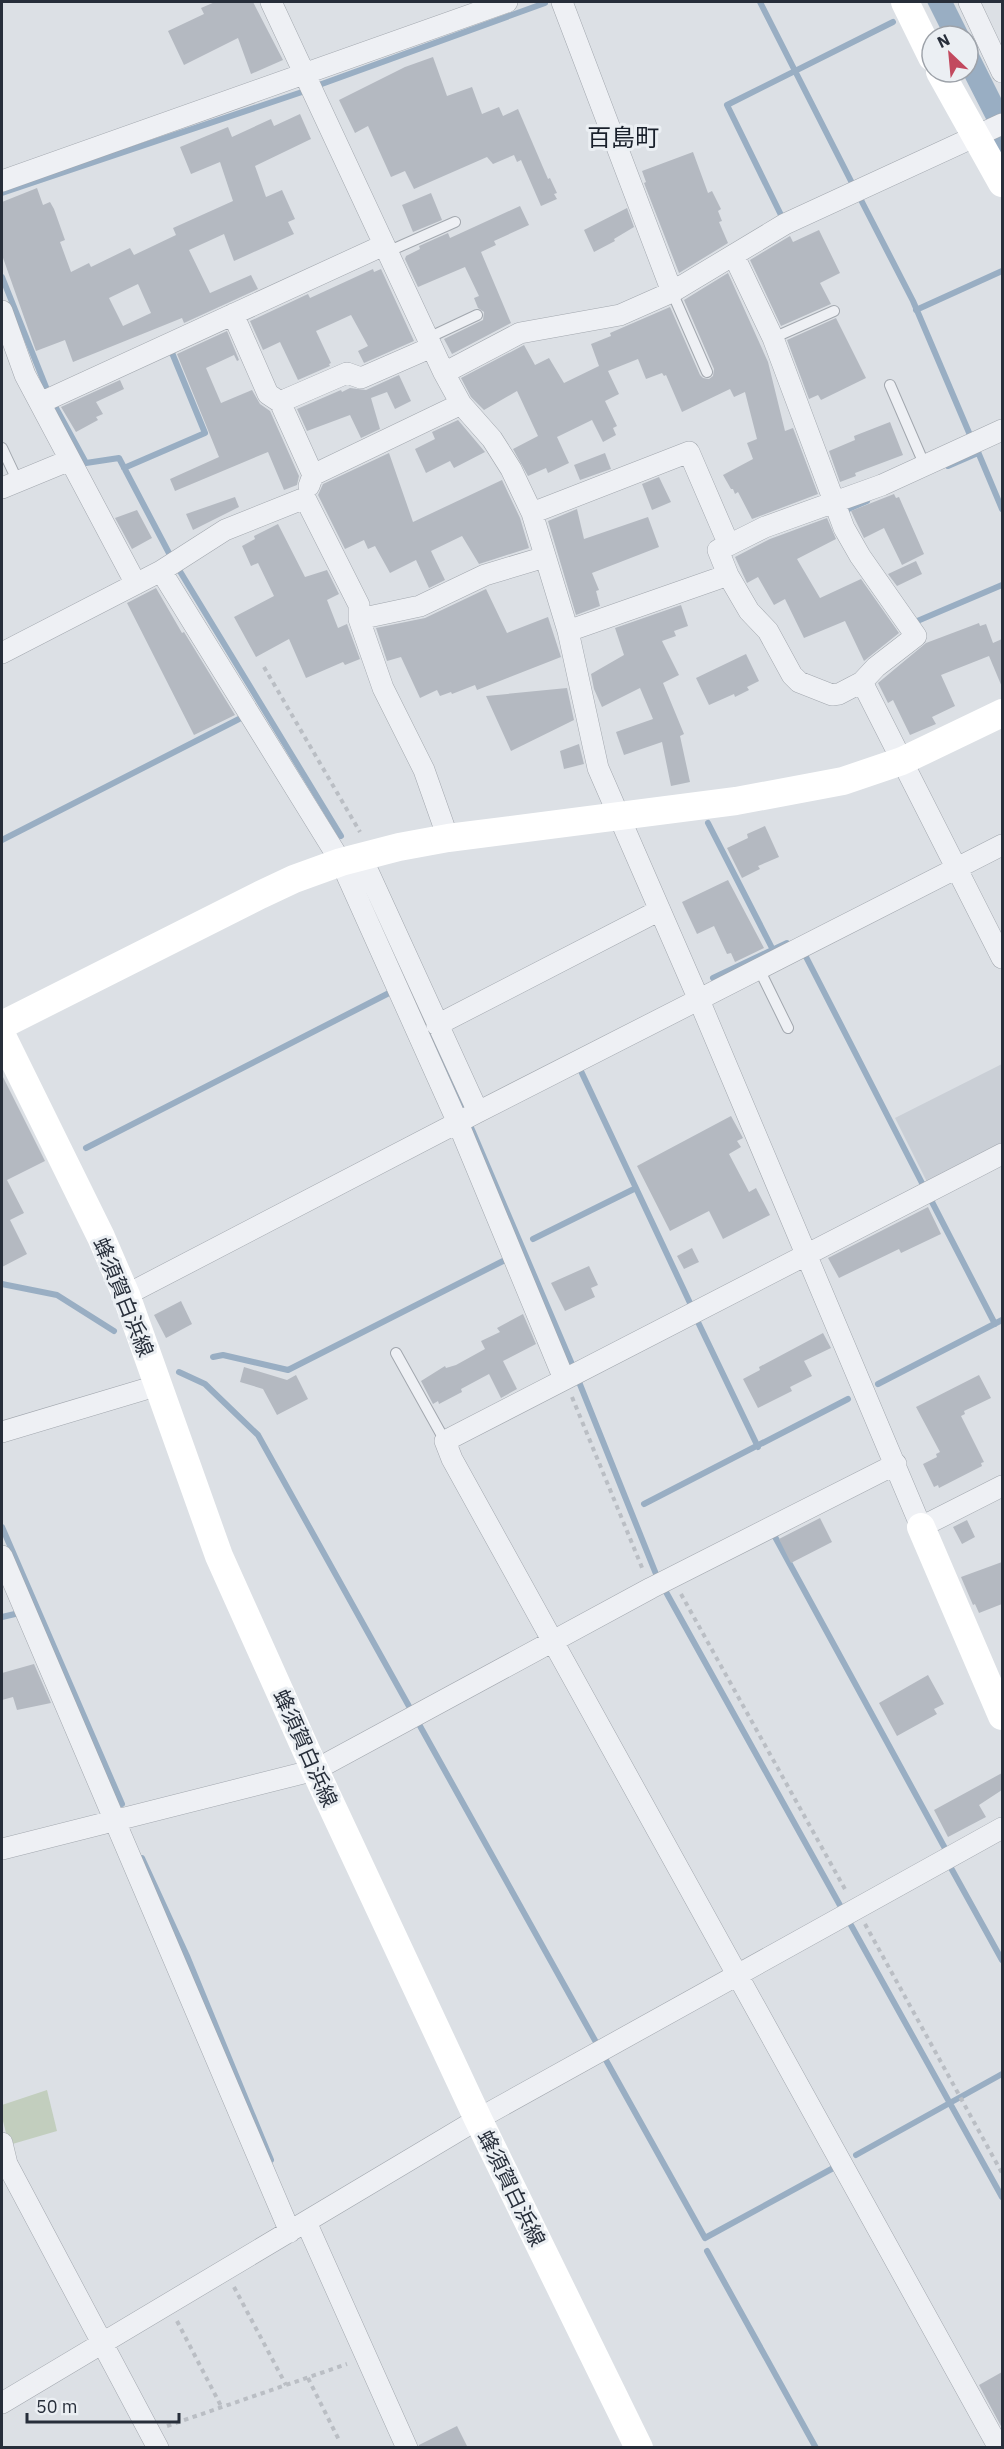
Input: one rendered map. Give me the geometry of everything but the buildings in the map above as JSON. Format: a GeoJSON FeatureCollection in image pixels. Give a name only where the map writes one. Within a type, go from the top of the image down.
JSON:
{"type":"FeatureCollection","features":[{"type":"Feature","properties":{"kind":"main road"},"geometry":{"type":"LineString","coordinates":[[905,2],[920,33]]}},
{"type":"Feature","properties":{"kind":"main road"},"geometry":{"type":"LineString","coordinates":[[950,84],[987,131],[1002,183]]}},
{"type":"Feature","properties":{"kind":"main road"},"geometry":{"type":"LineString","coordinates":[[2,1025],[260,895],[294,879],[358,857],[448,838],[778,795],[843,781],[902,761],[1002,713]]}},
{"type":"Feature","properties":{"kind":"main road","name":"蜂須賀白浜線"},"geometry":{"type":"LineString","coordinates":[[2,1036],[101,1237],[126,1295],[219,1556],[315,1770],[478,2119],[639,2448]]}},
{"type":"Feature","properties":{"kind":"main road"},"geometry":{"type":"LineString","coordinates":[[921,1527],[1002,1716]]}},
{"type":"Feature","properties":{"kind":"street"},"geometry":{"type":"LineString","coordinates":[[271,2],[444,373],[462,404],[492,439],[511,469],[532,513],[568,631],[598,768],[699,1000],[921,1527],[1002,1485]]}},
{"type":"Feature","properties":{"kind":"street"},"geometry":{"type":"LineString","coordinates":[[2,181],[507,2]]}},
{"type":"Feature","properties":{"kind":"street"},"geometry":{"type":"LineString","coordinates":[[562,2],[672,292]]}},
{"type":"Feature","properties":{"kind":"street"},"geometry":{"type":"LineString","coordinates":[[969,2],[1002,72]]}},
{"type":"Feature","properties":{"kind":"street"},"geometry":{"type":"LineString","coordinates":[[444,373],[520,333],[620,315],[672,292],[785,224],[987,131]]}},
{"type":"Feature","properties":{"kind":"street"},"geometry":{"type":"LineString","coordinates":[[40,403],[233,314],[386,248]]}},
{"type":"Feature","properties":{"kind":"street"},"geometry":{"type":"LineString","coordinates":[[734,256],[773,338],[834,503],[844,528],[860,556],[916,636],[876,667],[861,682],[839,694],[832,695],[799,682],[792,675],[768,631],[749,611],[728,575],[718,550],[765,527],[834,503],[882,485],[1002,430]]}},
{"type":"Feature","properties":{"kind":"street"},"geometry":{"type":"LineString","coordinates":[[2,312],[25,375],[136,584]]}},
{"type":"Feature","properties":{"kind":"street"},"geometry":{"type":"LineString","coordinates":[[233,314],[268,394],[280,402],[313,474]]}},
{"type":"Feature","properties":{"kind":"street"},"geometry":{"type":"LineString","coordinates":[[280,402],[347,373],[361,378],[430,343]]}},
{"type":"Feature","properties":{"kind":"street"},"geometry":{"type":"LineString","coordinates":[[2,653],[170,566],[225,530],[304,498],[313,474],[462,404]]}},
{"type":"Feature","properties":{"kind":"street"},"geometry":{"type":"LineString","coordinates":[[532,513],[690,452],[729,545]]}},
{"type":"Feature","properties":{"kind":"street"},"geometry":{"type":"LineString","coordinates":[[10,485],[70,460]]}},
{"type":"Feature","properties":{"kind":"street"},"geometry":{"type":"LineString","coordinates":[[304,498],[359,605],[359,619],[383,688],[424,770],[448,838]]}},
{"type":"Feature","properties":{"kind":"street"},"geometry":{"type":"LineString","coordinates":[[359,619],[420,606],[485,575],[545,557]]}},
{"type":"Feature","properties":{"kind":"street"},"geometry":{"type":"LineString","coordinates":[[170,566],[358,857],[437,1025],[468,1118]]}},
{"type":"Feature","properties":{"kind":"street"},"geometry":{"type":"LineString","coordinates":[[568,631],[728,575]]}},
{"type":"Feature","properties":{"kind":"street"},"geometry":{"type":"LineString","coordinates":[[861,682],[1002,958]]}},
{"type":"Feature","properties":{"kind":"street"},"geometry":{"type":"LineString","coordinates":[[126,1295],[1002,845]]}},
{"type":"Feature","properties":{"kind":"street"},"geometry":{"type":"LineString","coordinates":[[358,857],[468,1118],[572,1376]]}},
{"type":"Feature","properties":{"kind":"street"},"geometry":{"type":"LineString","coordinates":[[437,1025],[660,910]]}},
{"type":"Feature","properties":{"kind":"street"},"geometry":{"type":"LineString","coordinates":[[999,2448],[452,1459],[445,1441],[1002,1154]]}},
{"type":"Feature","properties":{"kind":"street"},"geometry":{"type":"LineString","coordinates":[[2,1432],[159,1386]]}},
{"type":"Feature","properties":{"kind":"street"},"geometry":{"type":"LineString","coordinates":[[2,1849],[315,1770],[662,1583],[896,1464]]}},
{"type":"Feature","properties":{"kind":"street"},"geometry":{"type":"LineString","coordinates":[[2,1556],[115,1820],[298,2227],[407,2448]]}},
{"type":"Feature","properties":{"kind":"street"},"geometry":{"type":"LineString","coordinates":[[2,2403],[478,2119],[1002,1828]]}},
{"type":"Feature","properties":{"kind":"street"},"geometry":{"type":"LineString","coordinates":[[2,2143],[7,2164],[154,2440]]}},
{"type":"Feature","properties":{"kind":"lane"},"geometry":{"type":"LineString","coordinates":[[386,248],[455,222]]}},
{"type":"Feature","properties":{"kind":"lane"},"geometry":{"type":"LineString","coordinates":[[672,292],[707,372]]}},
{"type":"Feature","properties":{"kind":"lane"},"geometry":{"type":"LineString","coordinates":[[773,338],[834,311]]}},
{"type":"Feature","properties":{"kind":"lane"},"geometry":{"type":"LineString","coordinates":[[430,343],[477,315]]}},
{"type":"Feature","properties":{"kind":"lane"},"geometry":{"type":"LineString","coordinates":[[890,386],[925,466]]}},
{"type":"Feature","properties":{"kind":"lane"},"geometry":{"type":"LineString","coordinates":[[2,448],[10,485]]}},
{"type":"Feature","properties":{"kind":"lane"},"geometry":{"type":"LineString","coordinates":[[759,969],[788,1028]]}},
{"type":"Feature","properties":{"kind":"lane"},"geometry":{"type":"LineString","coordinates":[[396,1353],[445,1441]]}},
{"type":"Feature","properties":{"kind":"path"},"geometry":{"type":"LineString","coordinates":[[264,667],[358,857]]}},
{"type":"Feature","properties":{"kind":"path"},"geometry":{"type":"LineString","coordinates":[[572,1376],[662,1583],[849,1913],[963,2101],[1002,2173]]}},
{"type":"Feature","properties":{"kind":"path"},"geometry":{"type":"LineString","coordinates":[[225,2271],[286,2385]]}},
{"type":"Feature","properties":{"kind":"path"},"geometry":{"type":"LineString","coordinates":[[168,2304],[222,2408]]}},
{"type":"Feature","properties":{"kind":"path"},"geometry":{"type":"LineString","coordinates":[[154,2440],[222,2408],[351,2363]]}},
{"type":"Feature","properties":{"kind":"path"},"geometry":{"type":"LineString","coordinates":[[308,2378],[340,2442]]}},
{"type":"Feature","properties":{"kind":"shaded area"},"geometry":{"type":"Polygon","coordinates":[[[1002,1064],[1002,1144],[927,1182],[895,1118],[1002,1064]]]}},
{"type":"Feature","properties":{"kind":"green space"},"geometry":{"type":"Polygon","coordinates":[[[47,2090],[57,2131],[9,2145],[2,2117],[2,2105],[47,2090]]]}},
{"type":"Feature","properties":{"kind":"water"},"geometry":{"type":"Polygon","coordinates":[[[927,2],[953,2],[964,24],[938,24],[927,2]]]}},
{"type":"Feature","properties":{"kind":"water"},"geometry":{"type":"Polygon","coordinates":[[[980,56],[1002,100],[1002,157],[991,138],[987,121],[968,84],[980,84],[980,56]]]}},
{"type":"Feature","properties":{"kind":"waterway"},"geometry":{"type":"LineString","coordinates":[[760,2],[852,183]]}},
{"type":"Feature","properties":{"kind":"waterway"},"geometry":{"type":"LineString","coordinates":[[319,85],[545,3]]}},
{"type":"Feature","properties":{"kind":"waterway"},"geometry":{"type":"LineString","coordinates":[[782,217],[727,105],[893,22]]}},
{"type":"Feature","properties":{"kind":"waterway"},"geometry":{"type":"LineString","coordinates":[[2,193],[302,92]]}},
{"type":"Feature","properties":{"kind":"waterway"},"geometry":{"type":"LineString","coordinates":[[861,200],[913,301],[970,435]]}},
{"type":"Feature","properties":{"kind":"waterway"},"geometry":{"type":"LineString","coordinates":[[916,310],[1002,271]]}},
{"type":"Feature","properties":{"kind":"waterway"},"geometry":{"type":"LineString","coordinates":[[2,277],[46,387]]}},
{"type":"Feature","properties":{"kind":"waterway"},"geometry":{"type":"LineString","coordinates":[[124,468],[205,433],[170,348]]}},
{"type":"Feature","properties":{"kind":"waterway"},"geometry":{"type":"LineString","coordinates":[[56,408],[86,463],[119,458],[170,555],[341,836]]}},
{"type":"Feature","properties":{"kind":"waterway"},"geometry":{"type":"LineString","coordinates":[[978,452],[1002,509]]}},
{"type":"Feature","properties":{"kind":"waterway"},"geometry":{"type":"LineString","coordinates":[[948,466],[978,453]]}},
{"type":"Feature","properties":{"kind":"waterway"},"geometry":{"type":"LineString","coordinates":[[846,510],[867,501]]}},
{"type":"Feature","properties":{"kind":"waterway"},"geometry":{"type":"LineString","coordinates":[[917,626],[915,622],[1002,585]]}},
{"type":"Feature","properties":{"kind":"waterway"},"geometry":{"type":"LineString","coordinates":[[2,840],[239,719]]}},
{"type":"Feature","properties":{"kind":"waterway"},"geometry":{"type":"LineString","coordinates":[[708,823],[773,950]]}},
{"type":"Feature","properties":{"kind":"waterway"},"geometry":{"type":"LineString","coordinates":[[389,943],[571,1362],[656,1574],[1002,2197]]}},
{"type":"Feature","properties":{"kind":"waterway"},"geometry":{"type":"LineString","coordinates":[[713,978],[787,943]]}},
{"type":"Feature","properties":{"kind":"waterway"},"geometry":{"type":"LineString","coordinates":[[803,951],[923,1185]]}},
{"type":"Feature","properties":{"kind":"waterway"},"geometry":{"type":"LineString","coordinates":[[86,1148],[391,992]]}},
{"type":"Feature","properties":{"kind":"waterway"},"geometry":{"type":"LineString","coordinates":[[580,1069],[690,1303]]}},
{"type":"Feature","properties":{"kind":"waterway"},"geometry":{"type":"LineString","coordinates":[[533,1239],[636,1188]]}},
{"type":"Feature","properties":{"kind":"waterway"},"geometry":{"type":"LineString","coordinates":[[932,1202],[995,1324]]}},
{"type":"Feature","properties":{"kind":"waterway"},"geometry":{"type":"LineString","coordinates":[[213,1357],[223,1355],[288,1370],[507,1259]]}},
{"type":"Feature","properties":{"kind":"waterway"},"geometry":{"type":"LineString","coordinates":[[2,1284],[57,1295],[114,1331]]}},
{"type":"Feature","properties":{"kind":"waterway"},"geometry":{"type":"LineString","coordinates":[[697,1320],[758,1447]]}},
{"type":"Feature","properties":{"kind":"waterway"},"geometry":{"type":"LineString","coordinates":[[878,1384],[1002,1320]]}},
{"type":"Feature","properties":{"kind":"waterway"},"geometry":{"type":"LineString","coordinates":[[179,1372],[205,1384],[258,1435],[705,2238],[837,2166]]}},
{"type":"Feature","properties":{"kind":"waterway"},"geometry":{"type":"LineString","coordinates":[[644,1504],[848,1399]]}},
{"type":"Feature","properties":{"kind":"waterway"},"geometry":{"type":"LineString","coordinates":[[2,1527],[122,1804]]}},
{"type":"Feature","properties":{"kind":"waterway"},"geometry":{"type":"LineString","coordinates":[[774,1535],[947,1852]]}},
{"type":"Feature","properties":{"kind":"waterway"},"geometry":{"type":"LineString","coordinates":[[2,1617],[15,1614]]}},
{"type":"Feature","properties":{"kind":"waterway"},"geometry":{"type":"LineString","coordinates":[[142,1858],[187,1956],[271,2160]]}},
{"type":"Feature","properties":{"kind":"waterway"},"geometry":{"type":"LineString","coordinates":[[951,1868],[1002,1960]]}},
{"type":"Feature","properties":{"kind":"waterway"},"geometry":{"type":"LineString","coordinates":[[856,2155],[1002,2074]]}},
{"type":"Feature","properties":{"kind":"waterway"},"geometry":{"type":"LineString","coordinates":[[707,2251],[816,2448]]}},
{"type":"Feature","properties":{"kind":"district","name":"百島町"},"geometry":{"type":"Point","coordinates":[623,137]}}]}
